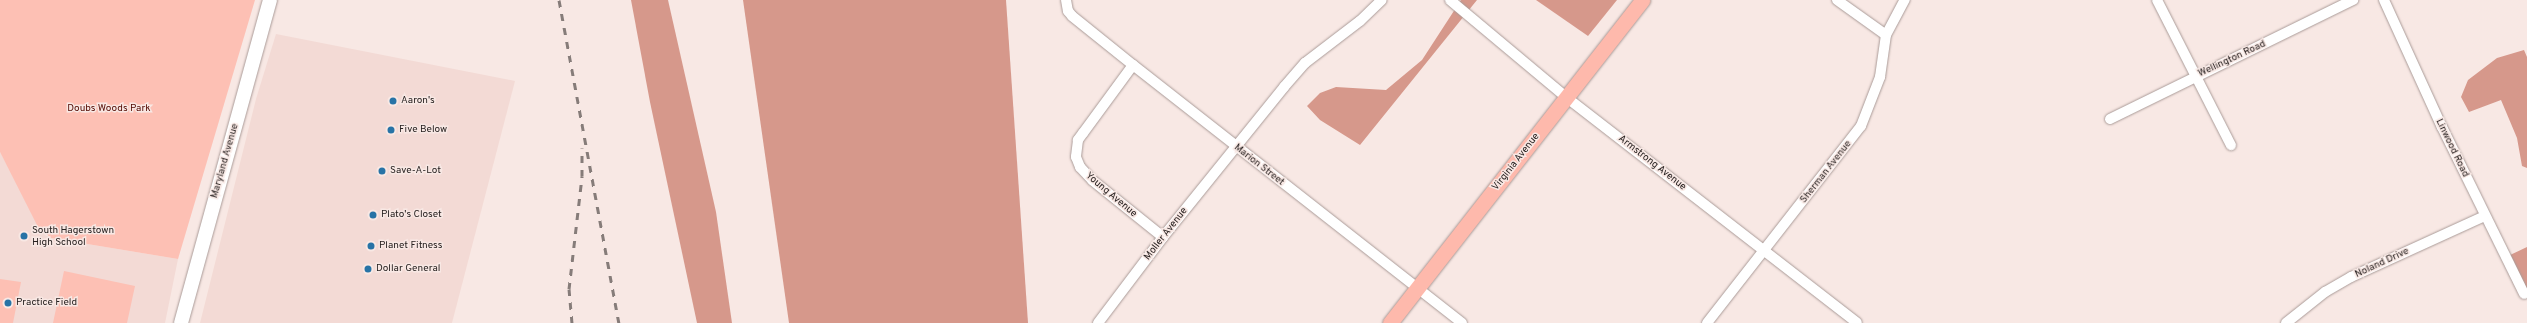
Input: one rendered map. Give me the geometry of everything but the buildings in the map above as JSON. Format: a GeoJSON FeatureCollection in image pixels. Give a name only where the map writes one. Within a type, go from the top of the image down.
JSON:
{"type":"FeatureCollection","features":[{"type":"Feature","properties":{"kind":"main road","name":"Maryland Avenue"},"geometry":{"type":"LineString","coordinates":[[181,323],[270,0]]}},
{"type":"Feature","properties":{"kind":"main road","name":"Virginia Avenue"},"geometry":{"type":"LineString","coordinates":[[1390,323],[1642,0]]}},
{"type":"Feature","properties":{"kind":"street","name":"Marion Street"},"geometry":{"type":"LineString","coordinates":[[1066,0],[1068,11],[1072,16],[1462,323]]}},
{"type":"Feature","properties":{"kind":"street","name":"Moller Avenue"},"geometry":{"type":"LineString","coordinates":[[1098,323],[1163,237],[1305,63],[1360,21],[1382,0]]}},
{"type":"Feature","properties":{"kind":"street","name":"Armstrong Avenue"},"geometry":{"type":"LineString","coordinates":[[1450,0],[1566,97],[1765,250],[1857,323]]}},
{"type":"Feature","properties":{"kind":"street"},"geometry":{"type":"LineString","coordinates":[[1837,0],[1886,35]]}},
{"type":"Feature","properties":{"kind":"street","name":"Sherman Avenue"},"geometry":{"type":"LineString","coordinates":[[1707,323],[1861,126],[1880,76],[1886,35],[1905,0]]}},
{"type":"Feature","properties":{"kind":"street"},"geometry":{"type":"LineString","coordinates":[[2157,0],[2231,145]]}},
{"type":"Feature","properties":{"kind":"street","name":"Wellington Road"},"geometry":{"type":"LineString","coordinates":[[2110,119],[2353,0]]}},
{"type":"Feature","properties":{"kind":"street","name":"Linwood Road"},"geometry":{"type":"LineString","coordinates":[[2384,0],[2485,216],[2524,294]]}},
{"type":"Feature","properties":{"kind":"street","name":"Young Avenue"},"geometry":{"type":"LineString","coordinates":[[1133,65],[1078,140],[1076,157],[1080,167],[1092,180],[1163,237]]}},
{"type":"Feature","properties":{"kind":"street","name":"Noland Drive"},"geometry":{"type":"LineString","coordinates":[[2286,323],[2326,292],[2351,278],[2485,216]]}},
{"type":"Feature","properties":{"kind":"shaded area"},"geometry":{"type":"Polygon","coordinates":[[[631,0],[668,0],[716,212],[732,323],[697,323],[650,102],[631,0]]]}},
{"type":"Feature","properties":{"kind":"shaded area"},"geometry":{"type":"Polygon","coordinates":[[[743,0],[1006,0],[1028,323],[789,323],[743,0]]]}},
{"type":"Feature","properties":{"kind":"shaded area"},"geometry":{"type":"Polygon","coordinates":[[[1461,0],[1477,0],[1360,145],[1320,120],[1307,106],[1320,93],[1336,87],[1386,90],[1422,60],[1461,0]]]}},
{"type":"Feature","properties":{"kind":"shaded area"},"geometry":{"type":"Polygon","coordinates":[[[1536,0],[1617,0],[1588,36],[1536,0]]]}},
{"type":"Feature","properties":{"kind":"shaded area"},"geometry":{"type":"Polygon","coordinates":[[[276,34],[515,81],[452,323],[200,323],[256,99],[276,34]]]}},
{"type":"Feature","properties":{"kind":"shaded area"},"geometry":{"type":"Polygon","coordinates":[[[2524,50],[2527,57],[2527,168],[2522,166],[2517,138],[2501,100],[2469,112],[2461,97],[2468,80],[2497,58],[2524,50]]]}},
{"type":"Feature","properties":{"kind":"shaded area","name":"South Hagerstown High School"},"geometry":{"type":"Polygon","coordinates":[[[0,152],[45,235],[51,238],[178,259],[165,323],[0,323],[0,152]]]}},
{"type":"Feature","properties":{"kind":"shaded area"},"geometry":{"type":"Polygon","coordinates":[[[2527,247],[2527,290],[2508,256],[2527,247]]]}},
{"type":"Feature","properties":{"kind":"green space","name":"Doubs Woods Park"},"geometry":{"type":"Polygon","coordinates":[[[0,0],[255,0],[178,259],[51,238],[38,227],[0,152],[0,0]]]}},
{"type":"Feature","properties":{"kind":"green space"},"geometry":{"type":"Polygon","coordinates":[[[64,271],[135,286],[127,323],[53,323],[64,271]]]}},
{"type":"Feature","properties":{"kind":"green space","name":"Practice Field"},"geometry":{"type":"Polygon","coordinates":[[[0,279],[21,282],[13,323],[0,323],[0,279]]]}},
{"type":"Feature","properties":{"kind":"railway"},"geometry":{"type":"LineString","coordinates":[[559,0],[619,323]]}},
{"type":"Feature","properties":{"kind":"railway"},"geometry":{"type":"LineString","coordinates":[[572,323],[569,289],[582,176],[582,148]]}},
{"type":"Feature","properties":{"kind":"place","name":"Aaron's"},"geometry":{"type":"Point","coordinates":[393,101]}},
{"type":"Feature","properties":{"kind":"place","name":"Five Below"},"geometry":{"type":"Point","coordinates":[391,130]}},
{"type":"Feature","properties":{"kind":"place","name":"Save-A-Lot"},"geometry":{"type":"Point","coordinates":[382,171]}},
{"type":"Feature","properties":{"kind":"place","name":"Plato's Closet"},"geometry":{"type":"Point","coordinates":[373,215]}},
{"type":"Feature","properties":{"kind":"place","name":"South Hagerstown High School"},"geometry":{"type":"Point","coordinates":[24,236]}},
{"type":"Feature","properties":{"kind":"place","name":"Planet Fitness"},"geometry":{"type":"Point","coordinates":[371,246]}},
{"type":"Feature","properties":{"kind":"place","name":"Dollar General"},"geometry":{"type":"Point","coordinates":[368,269]}},
{"type":"Feature","properties":{"kind":"place","name":"Practice Field"},"geometry":{"type":"Point","coordinates":[8,303]}}]}
